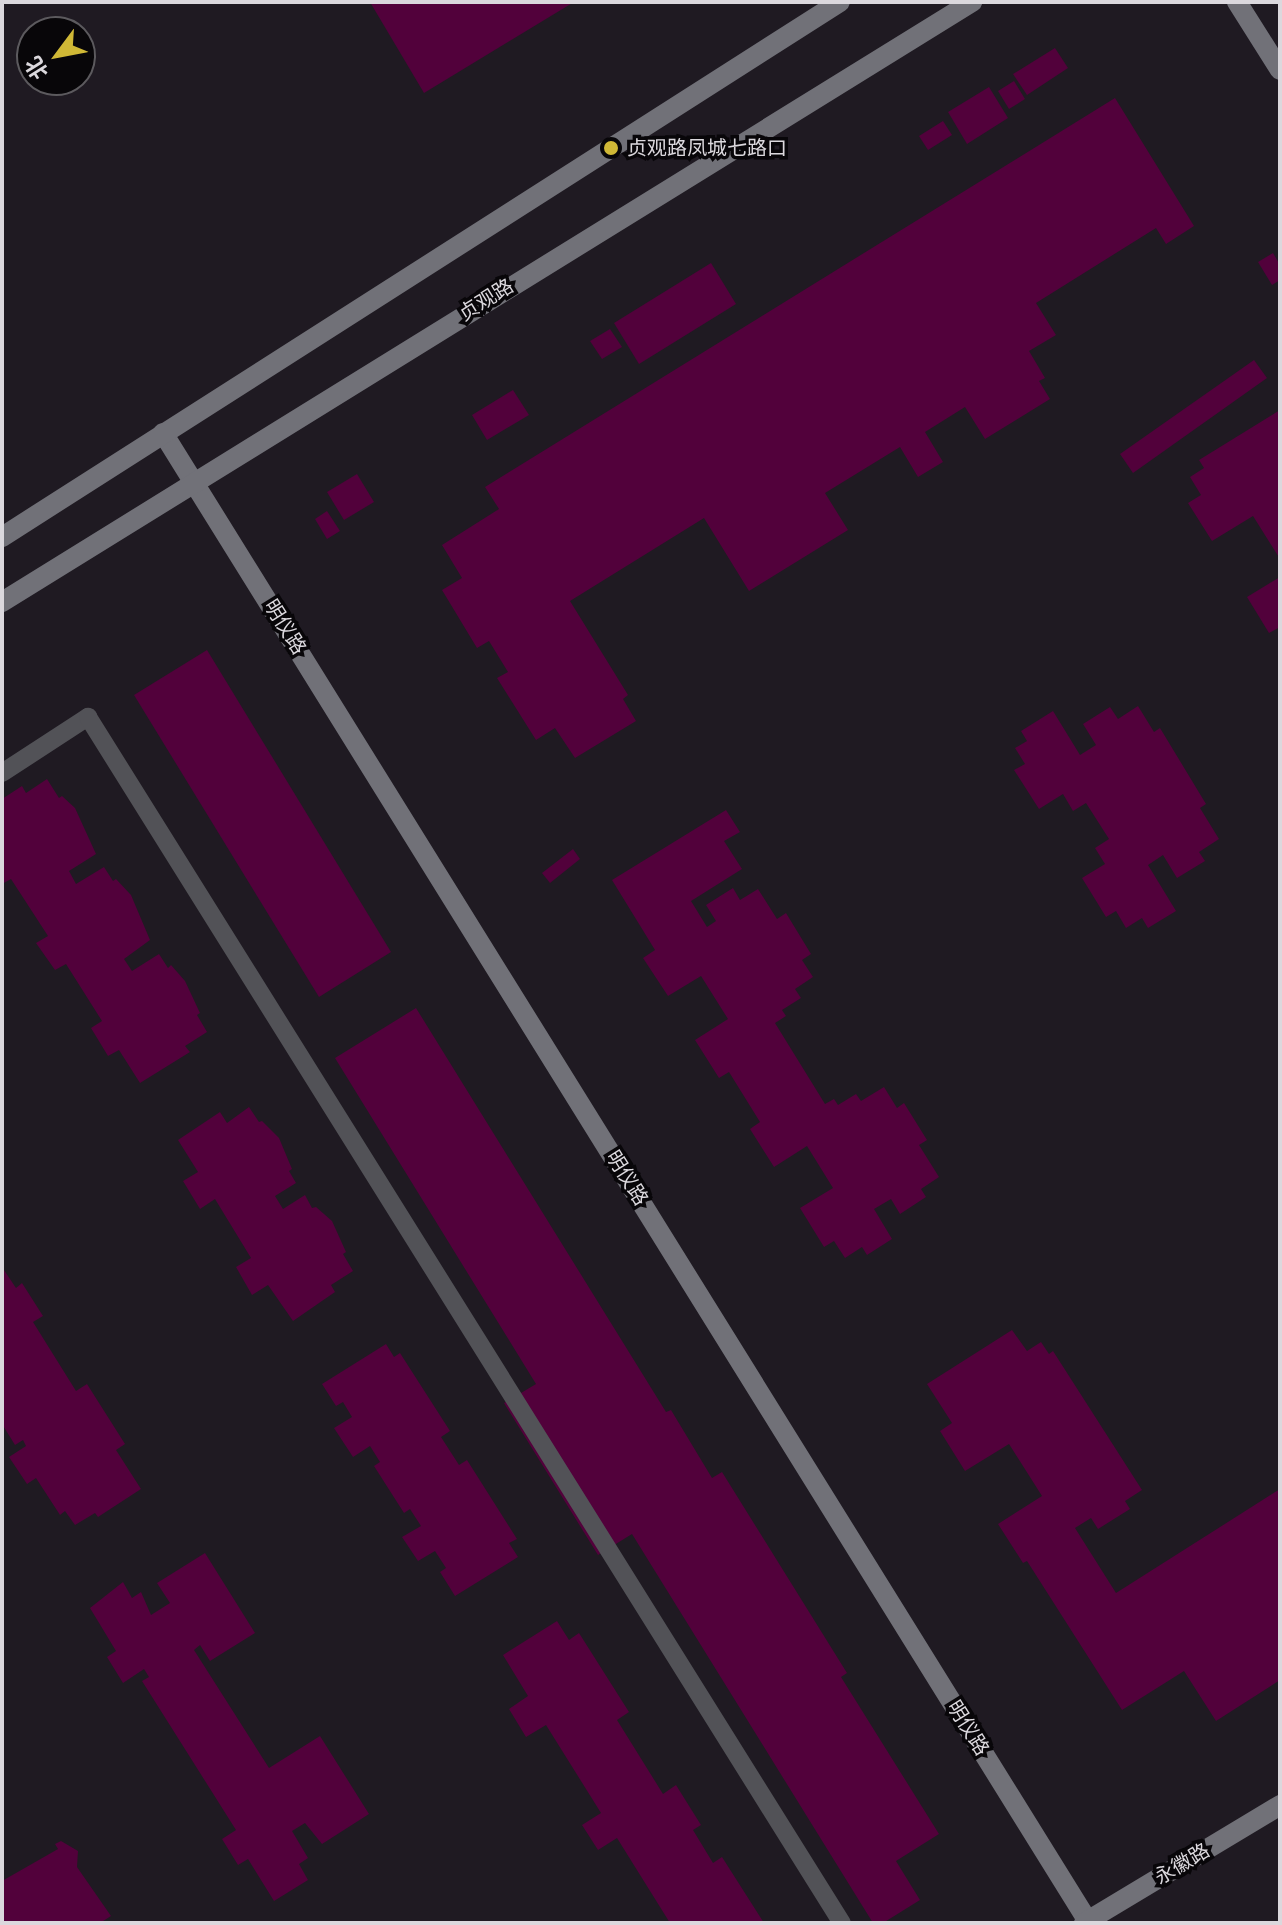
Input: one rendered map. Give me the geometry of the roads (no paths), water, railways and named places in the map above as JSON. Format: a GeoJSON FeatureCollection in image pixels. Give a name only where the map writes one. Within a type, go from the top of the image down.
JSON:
{"type":"FeatureCollection","features":[{"type":"Feature","properties":{"kind":"main road"},"geometry":{"type":"LineString","coordinates":[[2,537],[840,2]]}},
{"type":"Feature","properties":{"kind":"main road","name":"贞观路"},"geometry":{"type":"LineString","coordinates":[[2,602],[193,480],[972,2]]}},
{"type":"Feature","properties":{"kind":"main road"},"geometry":{"type":"LineString","coordinates":[[1237,2],[1280,70]]}},
{"type":"Feature","properties":{"kind":"main road","name":"明仪路"},"geometry":{"type":"LineString","coordinates":[[163,433],[1087,1922]]}},
{"type":"Feature","properties":{"kind":"main road","name":"永徽路"},"geometry":{"type":"LineString","coordinates":[[1087,1922],[1280,1805]]}},
{"type":"Feature","properties":{"kind":"lane"},"geometry":{"type":"LineString","coordinates":[[2,773],[88,717],[842,1923]]}},
{"type":"Feature","properties":{"kind":"place","name":"贞观路凤城七路口"},"geometry":{"type":"Point","coordinates":[611,148]}}]}
